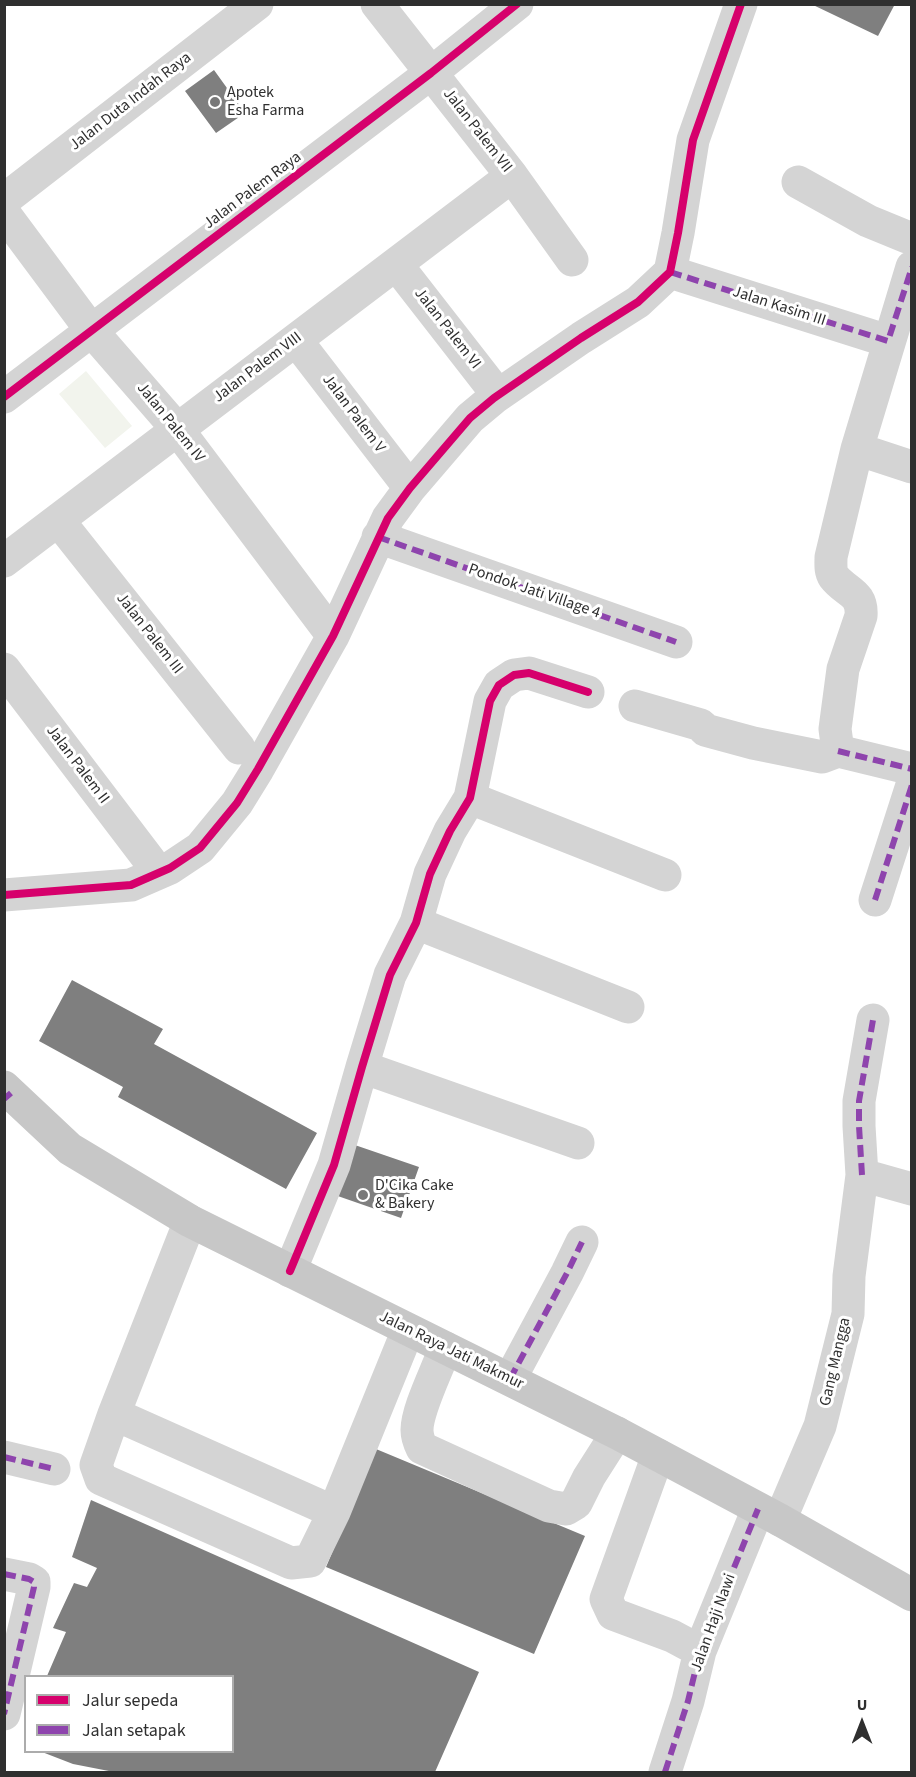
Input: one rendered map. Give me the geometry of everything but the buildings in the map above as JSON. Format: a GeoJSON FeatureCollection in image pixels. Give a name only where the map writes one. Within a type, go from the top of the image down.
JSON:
{"type":"FeatureCollection","features":[{"type":"Feature","properties":{"kind":"main road","name":"Jalan Raya Jati Makmur"},"geometry":{"type":"LineString","coordinates":[[7,1093],[70,1149],[190,1221],[617,1433],[912,1595]]}},
{"type":"Feature","properties":{"kind":"street","name":"Jalan Duta Indah Raya"},"geometry":{"type":"LineString","coordinates":[[4,200],[257,4]]}},
{"type":"Feature","properties":{"kind":"street","name":"Jalan Palem VII"},"geometry":{"type":"LineString","coordinates":[[377,4],[512,176],[573,260]]}},
{"type":"Feature","properties":{"kind":"street","name":"Jalan Palem Raya"},"geometry":{"type":"LineString","coordinates":[[4,397],[431,73],[517,4]]}},
{"type":"Feature","properties":{"kind":"street"},"geometry":{"type":"LineString","coordinates":[[4,895],[131,885],[170,868],[200,848],[237,802],[258,770],[385,539],[388,518],[410,488],[470,418],[498,395],[638,302],[670,272],[693,140],[741,4]]}},
{"type":"Feature","properties":{"kind":"street","name":"Jalan Palem VIII"},"geometry":{"type":"LineString","coordinates":[[4,561],[512,176]]}},
{"type":"Feature","properties":{"kind":"street"},"geometry":{"type":"LineString","coordinates":[[798,182],[910,242],[888,341],[857,449],[831,557],[830,569],[834,576],[859,598],[862,608],[843,669],[835,729],[838,751]]}},
{"type":"Feature","properties":{"kind":"street","name":"Jalan Palem IV"},"geometry":{"type":"LineString","coordinates":[[4,213],[92,330],[178,430],[333,636]]}},
{"type":"Feature","properties":{"kind":"street","name":"Jalan Palem VI"},"geometry":{"type":"LineString","coordinates":[[396,264],[498,395]]}},
{"type":"Feature","properties":{"kind":"street","name":"Jalan Kasim III"},"geometry":{"type":"LineString","coordinates":[[670,272],[888,341]]}},
{"type":"Feature","properties":{"kind":"street","name":"Jalan Palem V"},"geometry":{"type":"LineString","coordinates":[[296,339],[410,488]]}},
{"type":"Feature","properties":{"kind":"street"},"geometry":{"type":"LineString","coordinates":[[857,449],[912,467]]}},
{"type":"Feature","properties":{"kind":"street","name":"Jalan Palem III"},"geometry":{"type":"LineString","coordinates":[[58,520],[239,748]]}},
{"type":"Feature","properties":{"kind":"street","name":"Pondok Jati Village 4"},"geometry":{"type":"LineString","coordinates":[[385,539],[676,642]]}},
{"type":"Feature","properties":{"kind":"street","name":"Jalan Palem II"},"geometry":{"type":"LineString","coordinates":[[4,669],[150,861]]}},
{"type":"Feature","properties":{"kind":"street"},"geometry":{"type":"LineString","coordinates":[[290,1271],[334,1165],[390,975],[416,923],[430,874],[450,831],[470,798],[490,701],[499,685],[514,675],[528,673],[588,692]]}},
{"type":"Feature","properties":{"kind":"street"},"geometry":{"type":"LineString","coordinates":[[636,706],[701,725],[705,730],[753,743],[822,757],[838,751],[912,769]]}},
{"type":"Feature","properties":{"kind":"street"},"geometry":{"type":"LineString","coordinates":[[875,900],[912,785]]}},
{"type":"Feature","properties":{"kind":"street"},"geometry":{"type":"LineString","coordinates":[[470,798],[664,875]]}},
{"type":"Feature","properties":{"kind":"street"},"geometry":{"type":"LineString","coordinates":[[416,923],[628,1007]]}},
{"type":"Feature","properties":{"kind":"street","name":"Gang Mangga"},"geometry":{"type":"LineString","coordinates":[[769,1515],[820,1426],[848,1314],[849,1276],[862,1175],[859,1101],[873,1020]]}},
{"type":"Feature","properties":{"kind":"street"},"geometry":{"type":"LineString","coordinates":[[362,1067],[578,1143]]}},
{"type":"Feature","properties":{"kind":"street"},"geometry":{"type":"LineString","coordinates":[[862,1175],[912,1189]]}},
{"type":"Feature","properties":{"kind":"street"},"geometry":{"type":"LineString","coordinates":[[190,1221],[96,1465],[101,1479],[291,1563],[310,1560],[334,1512],[408,1330]]}},
{"type":"Feature","properties":{"kind":"street"},"geometry":{"type":"LineString","coordinates":[[510,1379],[582,1242]]}},
{"type":"Feature","properties":{"kind":"street"},"geometry":{"type":"LineString","coordinates":[[445,1348],[425,1399],[417,1428],[418,1440],[422,1448],[549,1506],[566,1509],[576,1503],[589,1477],[617,1433]]}},
{"type":"Feature","properties":{"kind":"street"},"geometry":{"type":"LineString","coordinates":[[114,1414],[334,1512]]}},
{"type":"Feature","properties":{"kind":"street"},"geometry":{"type":"LineString","coordinates":[[658,1455],[606,1599],[613,1614],[672,1636],[700,1651]]}},
{"type":"Feature","properties":{"kind":"street"},"geometry":{"type":"LineString","coordinates":[[4,1457],[54,1469]]}},
{"type":"Feature","properties":{"kind":"street","name":"Jalan Haji Nawi"},"geometry":{"type":"LineString","coordinates":[[665,1773],[688,1701],[700,1651],[769,1515]]}},
{"type":"Feature","properties":{"kind":"street"},"geometry":{"type":"LineString","coordinates":[[4,1574],[34,1582],[4,1714]]}},
{"type":"Feature","properties":{"kind":"shaded area"},"geometry":{"type":"Polygon","coordinates":[[[86,371],[132,426],[105,448],[59,394],[86,371]]]}},
{"type":"Feature","properties":{"kind":"marked path"},"geometry":{"type":"LineString","coordinates":[[670,272],[888,341],[912,267]]}},
{"type":"Feature","properties":{"kind":"marked path"},"geometry":{"type":"LineString","coordinates":[[378,537],[676,642]]}},
{"type":"Feature","properties":{"kind":"marked path"},"geometry":{"type":"LineString","coordinates":[[838,751],[912,769]]}},
{"type":"Feature","properties":{"kind":"marked path"},"geometry":{"type":"LineString","coordinates":[[875,900],[912,785]]}},
{"type":"Feature","properties":{"kind":"marked path"},"geometry":{"type":"LineString","coordinates":[[862,1175],[859,1101],[873,1020]]}},
{"type":"Feature","properties":{"kind":"marked path"},"geometry":{"type":"LineString","coordinates":[[4,1099],[11,1093]]}},
{"type":"Feature","properties":{"kind":"marked path"},"geometry":{"type":"LineString","coordinates":[[510,1379],[582,1242]]}},
{"type":"Feature","properties":{"kind":"marked path"},"geometry":{"type":"LineString","coordinates":[[4,1457],[54,1469]]}},
{"type":"Feature","properties":{"kind":"marked path"},"geometry":{"type":"LineString","coordinates":[[665,1772],[688,1701],[700,1651],[758,1509]]}},
{"type":"Feature","properties":{"kind":"marked path"},"geometry":{"type":"LineString","coordinates":[[4,1574],[34,1582],[4,1714]]}},
{"type":"Feature","properties":{"kind":"cycle path"},"geometry":{"type":"LineString","coordinates":[[4,397],[431,73],[517,4]]}},
{"type":"Feature","properties":{"kind":"cycle path"},"geometry":{"type":"LineString","coordinates":[[4,895],[131,885],[170,868],[200,848],[237,803],[258,769],[333,636],[388,518],[410,488],[470,418],[494,398],[638,302],[670,272],[693,140],[741,4]]}},
{"type":"Feature","properties":{"kind":"cycle path"},"geometry":{"type":"LineString","coordinates":[[290,1271],[334,1165],[390,975],[416,923],[430,874],[450,831],[470,798],[490,701],[499,685],[514,675],[529,673],[588,692]]}},
{"type":"Feature","properties":{"kind":"place","name":"Apotek Esha Farma"},"geometry":{"type":"Point","coordinates":[215,102]}},
{"type":"Feature","properties":{"kind":"place","name":"D'Cika Cake & Bakery"},"geometry":{"type":"Point","coordinates":[363,1195]}}]}
